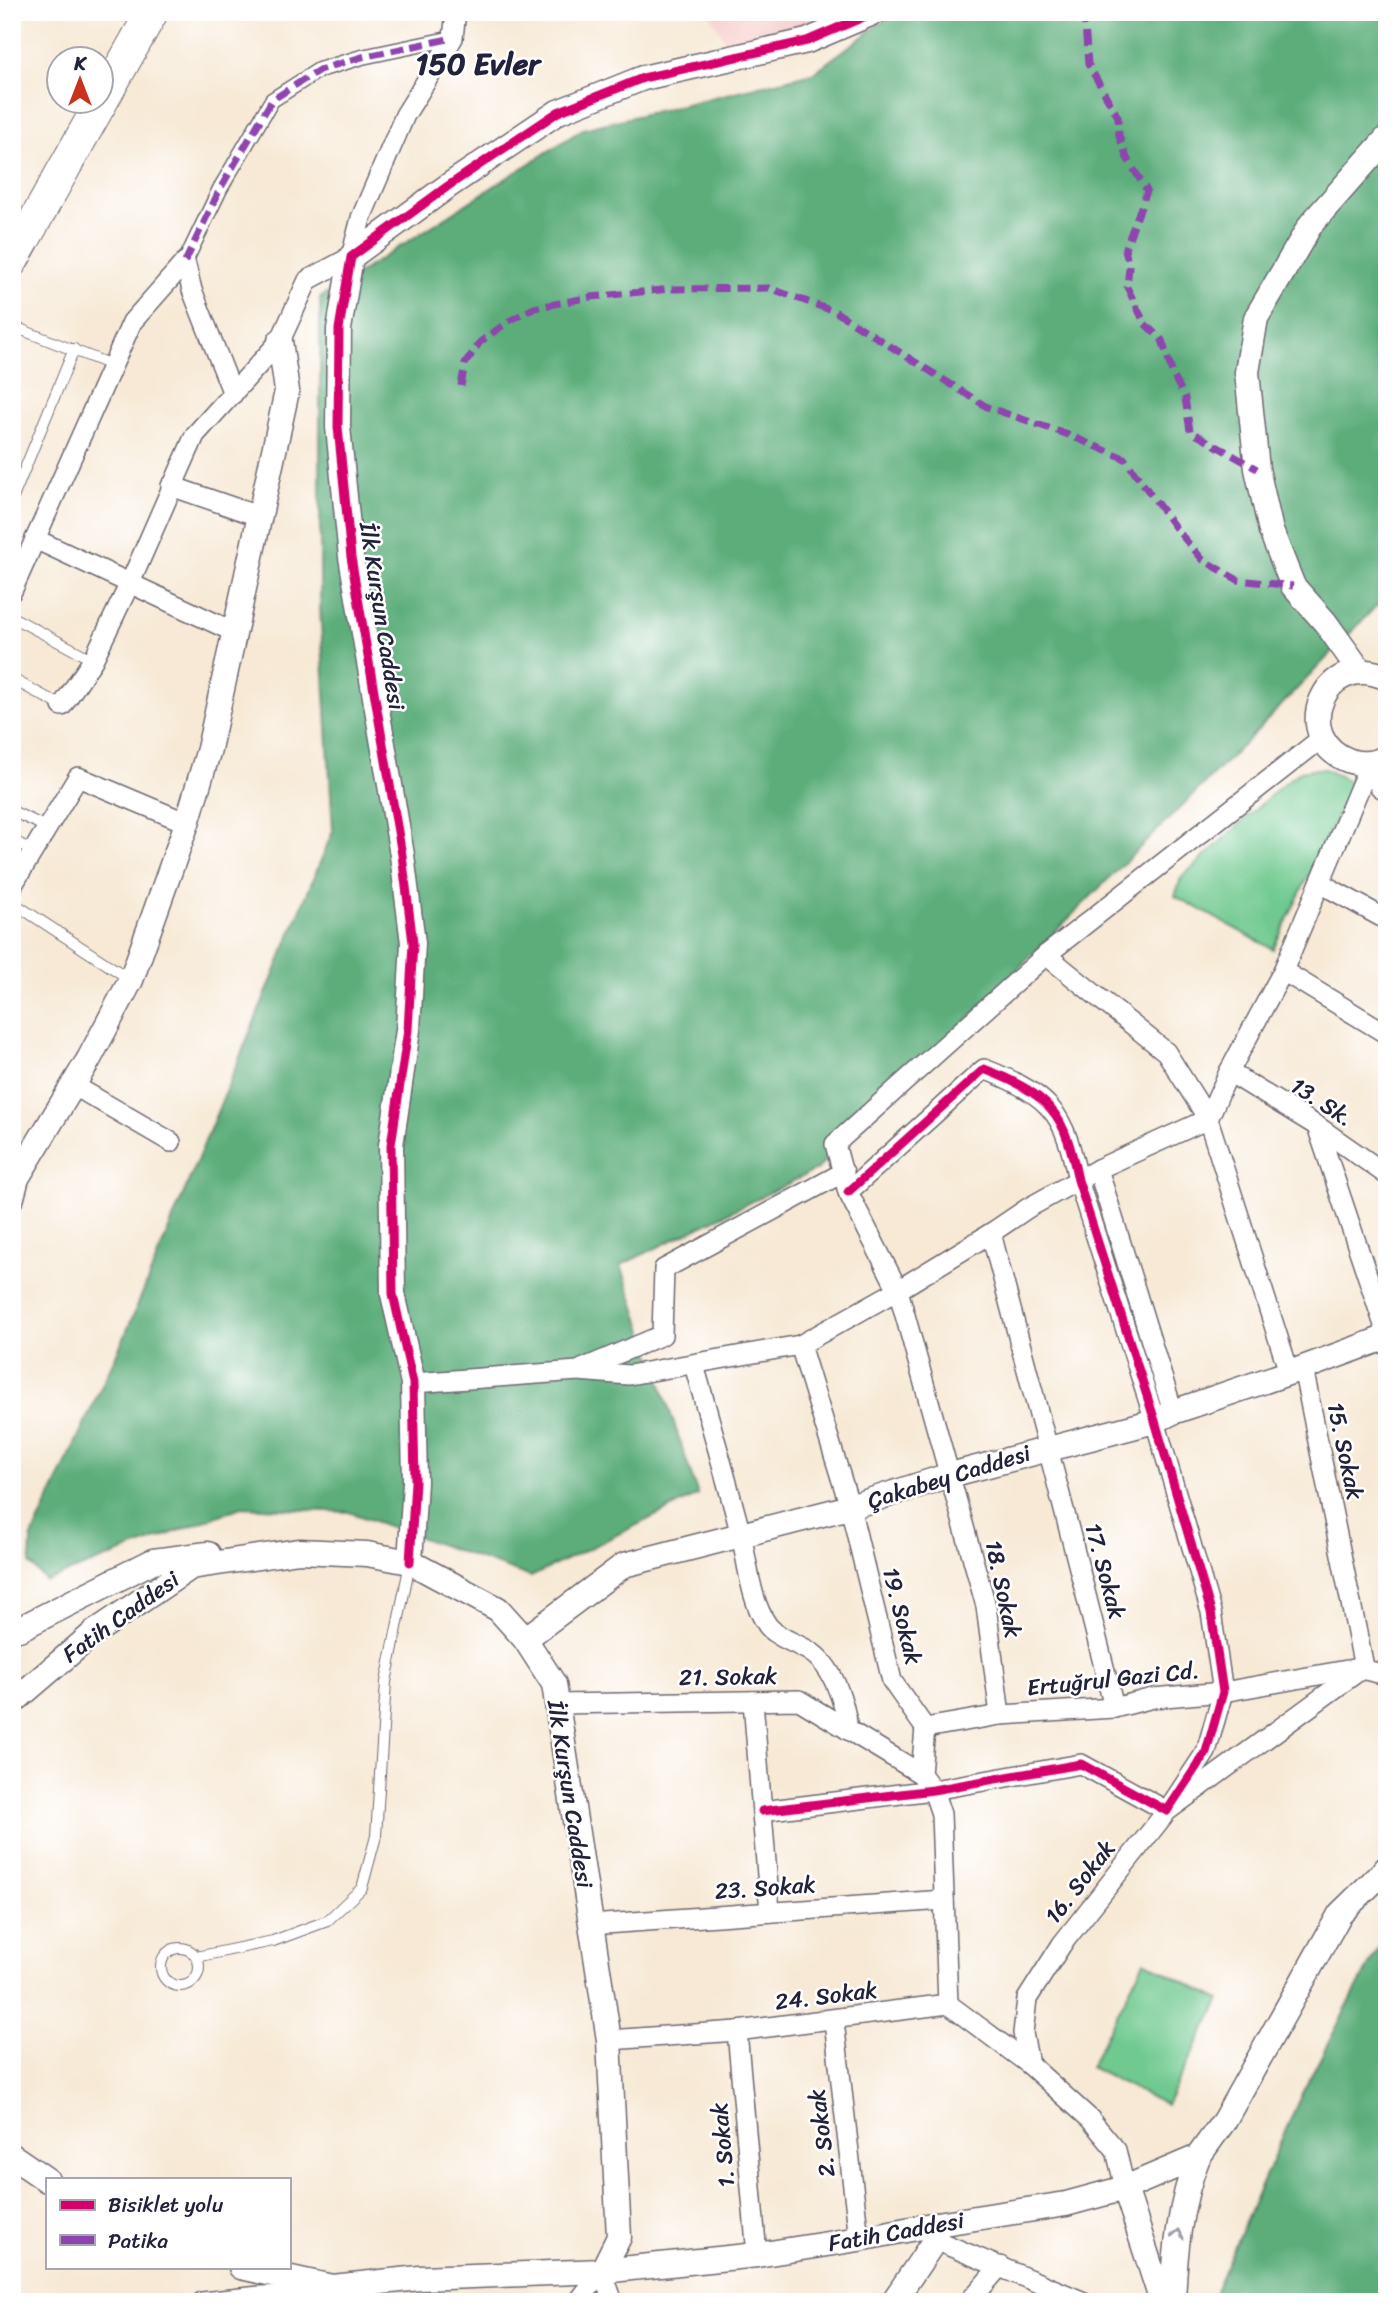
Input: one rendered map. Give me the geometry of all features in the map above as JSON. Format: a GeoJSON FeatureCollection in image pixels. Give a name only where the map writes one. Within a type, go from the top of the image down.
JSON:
{"type":"FeatureCollection","features":[{"type":"Feature","properties":{"kind":"main road"},"geometry":{"type":"LineString","coordinates":[[12,261],[152,12]]}},
{"type":"Feature","properties":{"kind":"street"},"geometry":{"type":"LineString","coordinates":[[351,257],[361,218],[405,115],[453,38],[456,12]]}},
{"type":"Feature","properties":{"kind":"street"},"geometry":{"type":"LineString","coordinates":[[62,706],[93,660],[195,435],[280,341],[309,280],[351,257],[448,186],[558,112],[643,78],[807,41],[875,12]]}},
{"type":"Feature","properties":{"kind":"street"},"geometry":{"type":"LineString","coordinates":[[12,591],[132,322],[185,262],[220,189],[272,100],[319,70],[362,57],[453,38]]}},
{"type":"Feature","properties":{"kind":"street"},"geometry":{"type":"LineString","coordinates":[[1360,671],[1325,622],[1293,586],[1271,531],[1256,469],[1247,372],[1256,318],[1311,224],[1387,138]]}},
{"type":"Feature","properties":{"kind":"street","name":"İlk Kurşun Caddesi"},"geometry":{"type":"LineString","coordinates":[[351,257],[339,329],[338,427],[351,557],[402,855],[413,943],[408,1030],[391,1145],[393,1294],[413,1383],[415,1482],[410,1562],[498,1609],[525,1639],[554,1684],[609,2040],[619,2237],[602,2271]]}},
{"type":"Feature","properties":{"kind":"street"},"geometry":{"type":"LineString","coordinates":[[185,262],[192,290],[233,394]]}},
{"type":"Feature","properties":{"kind":"street"},"geometry":{"type":"LineString","coordinates":[[14,1185],[131,980],[187,823],[209,749],[258,516],[270,480],[287,391],[280,341]]}},
{"type":"Feature","properties":{"kind":"street"},"geometry":{"type":"LineString","coordinates":[[171,486],[258,516]]}},
{"type":"Feature","properties":{"kind":"street"},"geometry":{"type":"LineString","coordinates":[[35,539],[234,632]]}},
{"type":"Feature","properties":{"kind":"street"},"geometry":{"type":"LineString","coordinates":[[1378,760],[1355,763],[1330,750],[1317,724],[1318,709],[1323,695],[1339,679],[1360,671],[1386,676]]}},
{"type":"Feature","properties":{"kind":"street"},"geometry":{"type":"LineString","coordinates":[[1046,956],[1322,738]]}},
{"type":"Feature","properties":{"kind":"street"},"geometry":{"type":"LineString","coordinates":[[413,1383],[578,1371],[629,1375],[800,1345],[898,1290],[1028,1208],[1098,1168],[1208,1119],[1229,1072],[1283,971],[1320,883],[1378,760]]}},
{"type":"Feature","properties":{"kind":"street"},"geometry":{"type":"LineString","coordinates":[[1378,760],[1380,787],[1387,792]]}},
{"type":"Feature","properties":{"kind":"street"},"geometry":{"type":"LineString","coordinates":[[12,886],[78,777],[187,823]]}},
{"type":"Feature","properties":{"kind":"street"},"geometry":{"type":"LineString","coordinates":[[1320,883],[1387,920]]}},
{"type":"Feature","properties":{"kind":"street","name":"15. Sokak"},"geometry":{"type":"LineString","coordinates":[[1046,956],[1166,1052],[1208,1119],[1296,1370],[1364,1667]]}},
{"type":"Feature","properties":{"kind":"street","name":"18. Sokak"},"geometry":{"type":"LineString","coordinates":[[1000,1715],[986,1606],[898,1290],[848,1192],[835,1144],[1046,956]]}},
{"type":"Feature","properties":{"kind":"street"},"geometry":{"type":"LineString","coordinates":[[1283,971],[1387,1034]]}},
{"type":"Feature","properties":{"kind":"street"},"geometry":{"type":"LineString","coordinates":[[848,1192],[984,1069],[1012,1079],[1051,1108],[1070,1145],[1078,1180],[1164,1417]]}},
{"type":"Feature","properties":{"kind":"street","name":"13. Sk."},"geometry":{"type":"LineString","coordinates":[[1229,1072],[1317,1126],[1387,1175]]}},
{"type":"Feature","properties":{"kind":"street"},"geometry":{"type":"LineString","coordinates":[[73,1085],[171,1142]]}},
{"type":"Feature","properties":{"kind":"street"},"geometry":{"type":"LineString","coordinates":[[1317,1126],[1387,1335]]}},
{"type":"Feature","properties":{"kind":"street"},"geometry":{"type":"LineString","coordinates":[[762,1811],[927,1782],[1081,1764],[1167,1811],[1206,1752],[1223,1692],[1211,1612],[1164,1417],[1098,1168]]}},
{"type":"Feature","properties":{"kind":"street"},"geometry":{"type":"LineString","coordinates":[[578,1371],[662,1335],[664,1269],[844,1172]]}},
{"type":"Feature","properties":{"kind":"street","name":"17. Sokak"},"geometry":{"type":"LineString","coordinates":[[991,1233],[1114,1708]]}},
{"type":"Feature","properties":{"kind":"street","name":"Çakabey Caddesi"},"geometry":{"type":"LineString","coordinates":[[525,1639],[624,1565],[850,1507],[950,1475],[1164,1417],[1387,1335]]}},
{"type":"Feature","properties":{"kind":"street","name":"19. Sokak"},"geometry":{"type":"LineString","coordinates":[[800,1345],[850,1507],[892,1681],[925,1728]]}},
{"type":"Feature","properties":{"kind":"street"},"geometry":{"type":"LineString","coordinates":[[694,1365],[757,1601],[768,1625],[775,1633],[820,1659],[843,1702],[848,1730]]}},
{"type":"Feature","properties":{"kind":"street"},"geometry":{"type":"LineString","coordinates":[[12,1628],[19,1629],[153,1561],[193,1554],[299,1551]]}},
{"type":"Feature","properties":{"kind":"street","name":"Fatih Caddesi"},"geometry":{"type":"LineString","coordinates":[[12,1703],[95,1632],[191,1567],[299,1551],[368,1554],[410,1562]]}},
{"type":"Feature","properties":{"kind":"street","name":"Ertuğrul Gazi Cd."},"geometry":{"type":"LineString","coordinates":[[925,1728],[1000,1715],[1114,1708],[1153,1698],[1223,1692],[1364,1667],[1365,1670],[1387,1675]]}},
{"type":"Feature","properties":{"kind":"street","name":"16. Sokak"},"geometry":{"type":"LineString","coordinates":[[1029,2064],[1023,2033],[1027,1999],[1062,1944],[1167,1811],[1364,1667]]}},
{"type":"Feature","properties":{"kind":"street","name":"21. Sokak"},"geometry":{"type":"LineString","coordinates":[[557,1704],[799,1700],[927,1782]]}},
{"type":"Feature","properties":{"kind":"street"},"geometry":{"type":"LineString","coordinates":[[752,1701],[770,1912]]}},
{"type":"Feature","properties":{"kind":"street"},"geometry":{"type":"LineString","coordinates":[[925,1728],[927,1782],[941,1814],[948,2004],[1029,2064],[1090,2119],[1116,2150],[1125,2188],[1162,2302]]}},
{"type":"Feature","properties":{"kind":"street"},"geometry":{"type":"LineString","coordinates":[[1173,2302],[1175,2249],[1190,2177],[1198,2157],[1224,2121],[1340,1914],[1387,1868]]}},
{"type":"Feature","properties":{"kind":"street","name":"23. Sokak"},"geometry":{"type":"LineString","coordinates":[[590,1925],[944,1900]]}},
{"type":"Feature","properties":{"kind":"street","name":"24. Sokak"},"geometry":{"type":"LineString","coordinates":[[609,2040],[834,2021],[948,2004]]}},
{"type":"Feature","properties":{"kind":"street","name":"2. Sokak"},"geometry":{"type":"LineString","coordinates":[[834,2021],[859,2239]]}},
{"type":"Feature","properties":{"kind":"street","name":"1. Sokak"},"geometry":{"type":"LineString","coordinates":[[737,2031],[757,2255]]}},
{"type":"Feature","properties":{"kind":"street"},"geometry":{"type":"LineString","coordinates":[[12,2156],[46,2179]]}},
{"type":"Feature","properties":{"kind":"street","name":"Fatih Caddesi"},"geometry":{"type":"LineString","coordinates":[[246,2268],[332,2287],[420,2278],[602,2271],[757,2255],[859,2239],[936,2232],[1066,2204],[1125,2188],[1198,2157]]}},
{"type":"Feature","properties":{"kind":"street"},"geometry":{"type":"LineString","coordinates":[[893,2302],[936,2232],[1000,2266],[1084,2302]]}},
{"type":"Feature","properties":{"kind":"street"},"geometry":{"type":"LineString","coordinates":[[969,2302],[1000,2266]]}},
{"type":"Feature","properties":{"kind":"street"},"geometry":{"type":"LineString","coordinates":[[578,2302],[602,2271]]}},
{"type":"Feature","properties":{"kind":"street"},"geometry":{"type":"LineString","coordinates":[[602,2271],[613,2302]]}},
{"type":"Feature","properties":{"kind":"street"},"geometry":{"type":"LineString","coordinates":[[202,2302],[260,2296],[369,2295],[420,2278]]}},
{"type":"Feature","properties":{"kind":"lane"},"geometry":{"type":"LineString","coordinates":[[12,326],[114,366]]}},
{"type":"Feature","properties":{"kind":"lane"},"geometry":{"type":"LineString","coordinates":[[12,500],[74,349]]}},
{"type":"Feature","properties":{"kind":"lane"},"geometry":{"type":"LineString","coordinates":[[12,617],[93,660]]}},
{"type":"Feature","properties":{"kind":"lane"},"geometry":{"type":"LineString","coordinates":[[12,679],[62,706]]}},
{"type":"Feature","properties":{"kind":"lane"},"geometry":{"type":"LineString","coordinates":[[12,811],[46,827]]}},
{"type":"Feature","properties":{"kind":"lane"},"geometry":{"type":"LineString","coordinates":[[12,841],[32,849]]}},
{"type":"Feature","properties":{"kind":"lane"},"geometry":{"type":"LineString","coordinates":[[12,902],[131,980]]}},
{"type":"Feature","properties":{"kind":"lane"},"geometry":{"type":"LineString","coordinates":[[196,1957],[273,1941],[327,1922],[362,1888],[376,1836],[386,1682],[410,1562]]}},
{"type":"Feature","properties":{"kind":"shaded area"},"geometry":{"type":"Polygon","coordinates":[[[709,12],[875,13],[734,58],[709,12]]]}},
{"type":"Feature","properties":{"kind":"green space"},"geometry":{"type":"Polygon","coordinates":[[[896,12],[1387,12],[1387,609],[1378,604],[1251,737],[816,1170],[621,1265],[698,1495],[531,1577],[349,1512],[241,1507],[46,1581],[30,1564],[31,1539],[124,1338],[333,831],[320,606],[320,298],[583,129],[813,73],[896,12]]]}},
{"type":"Feature","properties":{"kind":"green space"},"geometry":{"type":"Polygon","coordinates":[[[1325,769],[1353,783],[1273,949],[1175,896],[1181,878],[1283,784],[1301,771],[1325,769]]]}},
{"type":"Feature","properties":{"kind":"green space"},"geometry":{"type":"Polygon","coordinates":[[[1387,1931],[1387,2302],[1210,2302],[1302,2093],[1387,1931]]]}},
{"type":"Feature","properties":{"kind":"green space"},"geometry":{"type":"Polygon","coordinates":[[[1144,1961],[1220,2000],[1166,2105],[1090,2067],[1144,1961]]]}},
{"type":"Feature","properties":{"kind":"marked path"},"geometry":{"type":"LineString","coordinates":[[1084,12],[1088,64],[1118,117],[1119,136],[1127,158],[1147,191],[1125,249],[1129,267],[1127,287],[1145,324],[1162,340],[1173,375],[1185,398],[1190,431],[1257,469]]}},
{"type":"Feature","properties":{"kind":"marked path"},"geometry":{"type":"LineString","coordinates":[[185,262],[220,189],[272,100],[319,70],[362,57],[453,38]]}},
{"type":"Feature","properties":{"kind":"marked path"},"geometry":{"type":"LineString","coordinates":[[461,386],[465,364],[480,342],[509,321],[534,308],[591,297],[671,289],[769,288],[836,312],[987,407],[1066,434],[1124,458],[1177,530],[1203,560],[1238,580],[1293,586]]}},
{"type":"Feature","properties":{"kind":"cycle path"},"geometry":{"type":"LineString","coordinates":[[410,1562],[415,1482],[413,1383],[393,1294],[391,1145],[408,1030],[413,943],[402,855],[351,557],[338,427],[339,329],[351,257],[448,186],[558,112],[643,78],[807,41],[875,12]]}},
{"type":"Feature","properties":{"kind":"cycle path"},"geometry":{"type":"LineString","coordinates":[[762,1811],[933,1790],[1081,1764],[1167,1811],[1206,1752],[1223,1692],[1211,1612],[1068,1142],[1056,1115],[1044,1101],[1028,1090],[984,1069],[848,1192]]}},
{"type":"Feature","properties":{"kind":"district","name":"150 Evler"},"geometry":{"type":"Point","coordinates":[478,64]}}]}
